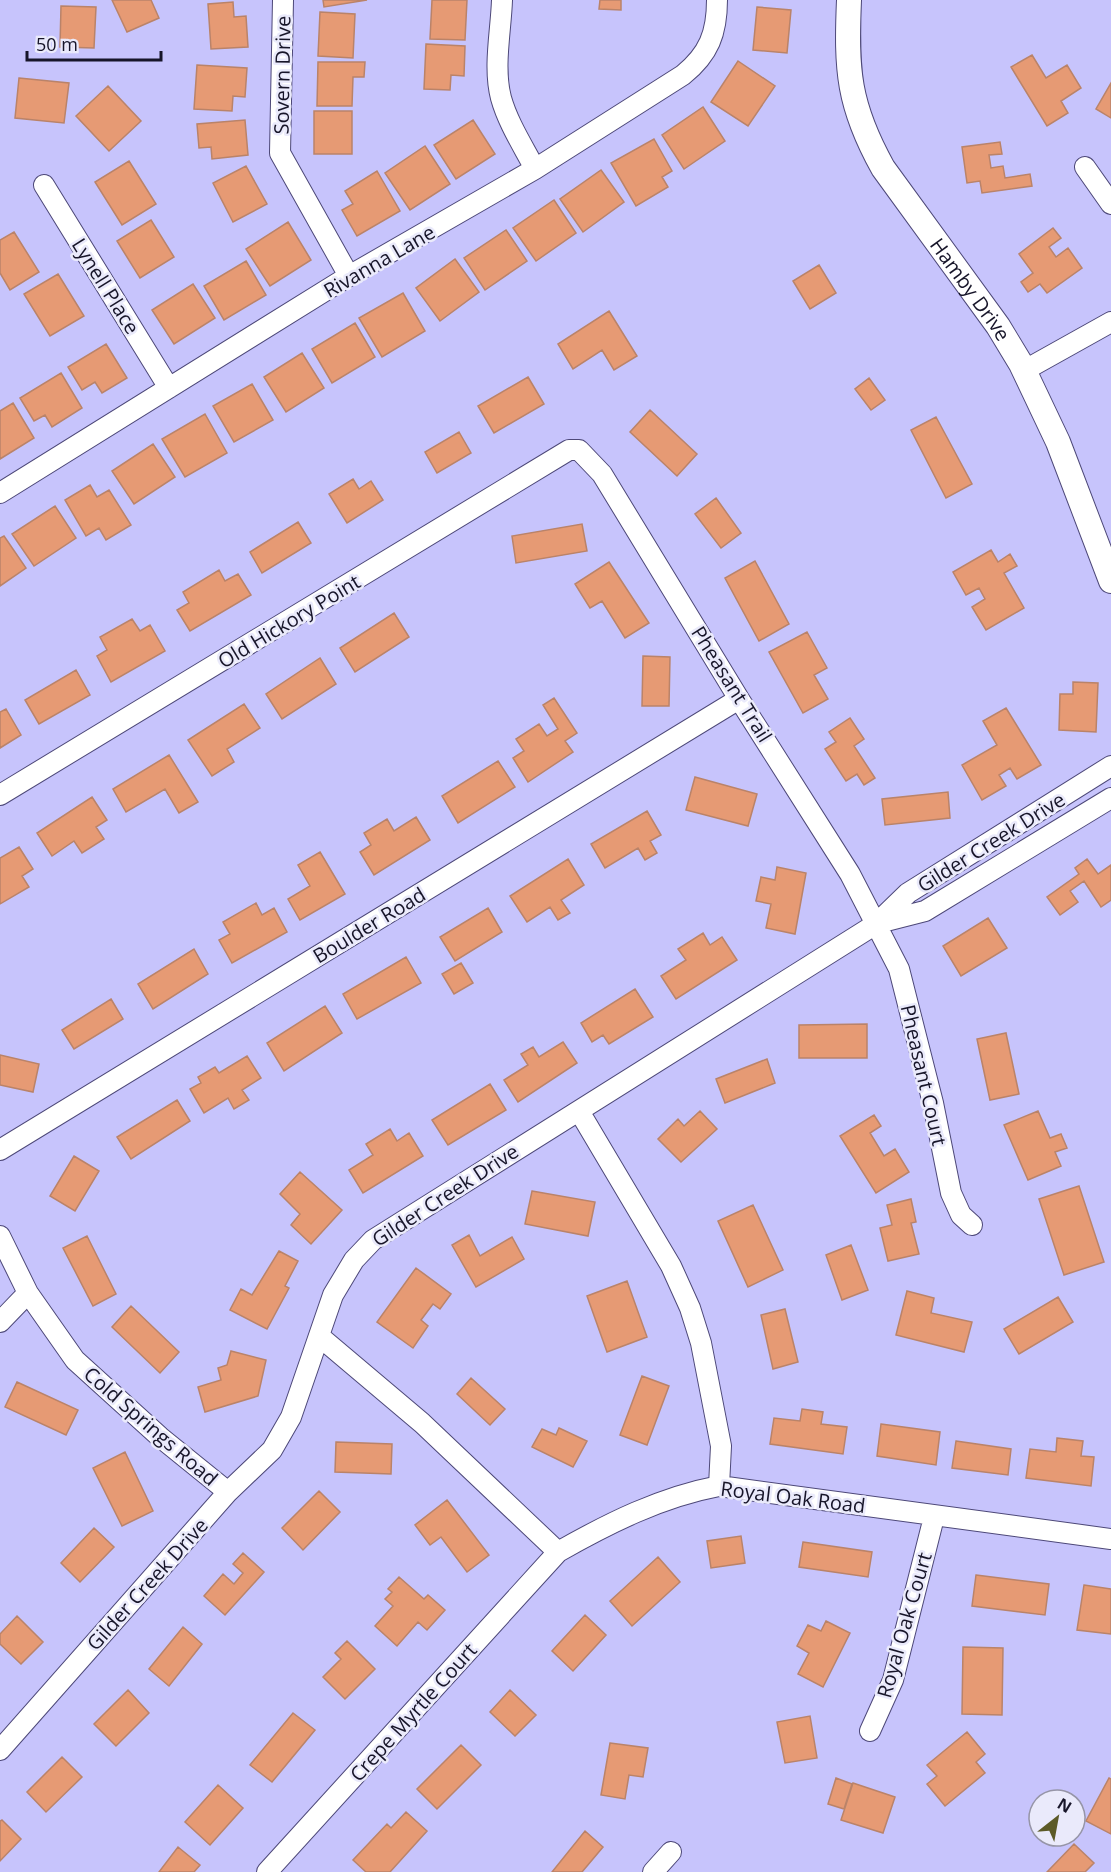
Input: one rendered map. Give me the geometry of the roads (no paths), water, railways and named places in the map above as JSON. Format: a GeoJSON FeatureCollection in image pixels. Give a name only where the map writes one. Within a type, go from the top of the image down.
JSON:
{"type":"FeatureCollection","features":[{"type":"Feature","properties":{"kind":"street","name":"Sovern Drive"},"geometry":{"type":"LineString","coordinates":[[283,0],[280,153],[349,276]]}},
{"type":"Feature","properties":{"kind":"street"},"geometry":{"type":"LineString","coordinates":[[502,0],[498,77],[501,98],[509,119],[536,169]]}},
{"type":"Feature","properties":{"kind":"street","name":"Rivanna Lane"},"geometry":{"type":"LineString","coordinates":[[0,493],[349,276],[536,169],[701,61],[717,22],[717,0]]}},
{"type":"Feature","properties":{"kind":"street","name":"Hamby Drive"},"geometry":{"type":"LineString","coordinates":[[849,0],[847,53],[850,88],[867,140],[883,168],[998,326],[1025,370],[1058,442],[1111,581]]}},
{"type":"Feature","properties":{"kind":"street"},"geometry":{"type":"LineString","coordinates":[[1085,167],[1111,204]]}},
{"type":"Feature","properties":{"kind":"street","name":"Lynell Place"},"geometry":{"type":"LineString","coordinates":[[44,185],[169,388]]}},
{"type":"Feature","properties":{"kind":"street"},"geometry":{"type":"LineString","coordinates":[[1025,370],[1111,322]]}},
{"type":"Feature","properties":{"kind":"street","name":"Old Hickory Point"},"geometry":{"type":"LineString","coordinates":[[0,795],[569,450],[579,450]]}},
{"type":"Feature","properties":{"kind":"street","name":"Pheasant Trail"},"geometry":{"type":"LineString","coordinates":[[579,450],[585,453],[602,474],[739,699],[850,874],[876,924]]}},
{"type":"Feature","properties":{"kind":"street","name":"Boulder Road"},"geometry":{"type":"LineString","coordinates":[[0,1150],[739,699]]}},
{"type":"Feature","properties":{"kind":"street","name":"Gilder Creek Drive"},"geometry":{"type":"LineString","coordinates":[[0,1749],[228,1492],[262,1461],[282,1434],[338,1284],[354,1260],[373,1240],[876,924],[908,893],[1111,766]]}},
{"type":"Feature","properties":{"kind":"street","name":"Gilder Creek Drive"},"geometry":{"type":"LineString","coordinates":[[876,924],[925,911],[1111,798]]}},
{"type":"Feature","properties":{"kind":"street","name":"Pheasant Court"},"geometry":{"type":"LineString","coordinates":[[876,924],[898,969],[933,1103],[951,1194],[961,1215],[972,1225]]}},
{"type":"Feature","properties":{"kind":"street"},"geometry":{"type":"LineString","coordinates":[[579,1111],[671,1266],[690,1308],[700,1343],[721,1446],[719,1486]]}},
{"type":"Feature","properties":{"kind":"street","name":"Cold Springs Road"},"geometry":{"type":"LineString","coordinates":[[0,1236],[28,1293],[75,1360],[96,1381],[228,1492]]}},
{"type":"Feature","properties":{"kind":"street"},"geometry":{"type":"LineString","coordinates":[[0,1322],[28,1293]]}},
{"type":"Feature","properties":{"kind":"street"},"geometry":{"type":"LineString","coordinates":[[319,1336],[422,1423],[558,1552]]}},
{"type":"Feature","properties":{"kind":"street","name":"Royal Oak Road"},"geometry":{"type":"LineString","coordinates":[[558,1552],[596,1530],[674,1496],[719,1486],[934,1517],[1111,1539]]}},
{"type":"Feature","properties":{"kind":"street","name":"Royal Oak Court"},"geometry":{"type":"LineString","coordinates":[[870,1731],[893,1680],[934,1517]]}},
{"type":"Feature","properties":{"kind":"street","name":"Crepe Myrtle Court"},"geometry":{"type":"LineString","coordinates":[[267,1872],[558,1552]]}},
{"type":"Feature","properties":{"kind":"street"},"geometry":{"type":"LineString","coordinates":[[653,1872],[671,1852]]}}]}
